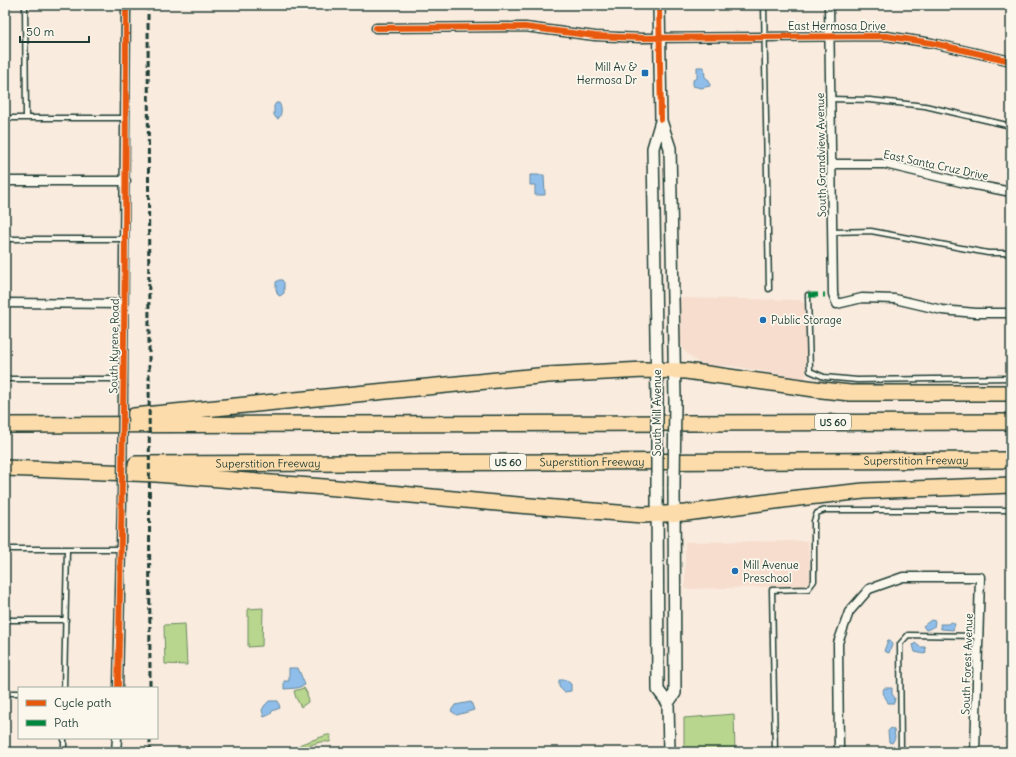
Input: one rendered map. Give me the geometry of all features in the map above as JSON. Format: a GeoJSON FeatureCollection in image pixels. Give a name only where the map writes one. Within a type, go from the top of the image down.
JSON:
{"type":"FeatureCollection","features":[{"type":"Feature","properties":{"kind":"highway"},"geometry":{"type":"LineString","coordinates":[[45,425],[548,375],[656,370],[850,393],[1011,393]]}},
{"type":"Feature","properties":{"kind":"highway","name":"US 60"},"geometry":{"type":"LineString","coordinates":[[5,425],[1011,422]]}},
{"type":"Feature","properties":{"kind":"highway","name":"Superstition Freeway"},"geometry":{"type":"LineString","coordinates":[[5,464],[1011,460]]}},
{"type":"Feature","properties":{"kind":"highway"},"geometry":{"type":"LineString","coordinates":[[5,468],[156,474],[337,488],[643,515],[674,514],[864,491],[1011,485]]}},
{"type":"Feature","properties":{"kind":"main road","name":"South Mill Avenue"},"geometry":{"type":"LineString","coordinates":[[659,5],[661,121],[653,148],[657,399],[658,690],[668,703]]}},
{"type":"Feature","properties":{"kind":"main road","name":"South Mill Avenue"},"geometry":{"type":"LineString","coordinates":[[661,121],[670,148],[675,399],[675,693],[668,703],[669,752]]}},
{"type":"Feature","properties":{"kind":"street","name":"South Kyrene Road"},"geometry":{"type":"LineString","coordinates":[[118,687],[124,382],[126,5]]}},
{"type":"Feature","properties":{"kind":"street","name":"South Grandview Avenue"},"geometry":{"type":"LineString","coordinates":[[830,5],[833,294],[837,304],[862,298],[895,299],[942,310],[976,313],[1011,313]]}},
{"type":"Feature","properties":{"kind":"street","name":"East Hermosa Drive"},"geometry":{"type":"LineString","coordinates":[[376,28],[525,27],[601,36],[660,37],[873,35],[932,43],[1011,61]]}},
{"type":"Feature","properties":{"kind":"street","name":"East Santa Cruz Drive"},"geometry":{"type":"LineString","coordinates":[[832,164],[885,164],[1011,192]]}},
{"type":"Feature","properties":{"kind":"street"},"geometry":{"type":"LineString","coordinates":[[5,181],[126,181]]}},
{"type":"Feature","properties":{"kind":"street"},"geometry":{"type":"LineString","coordinates":[[5,303],[124,304]]}},
{"type":"Feature","properties":{"kind":"street","name":"South Forest Avenue"},"geometry":{"type":"LineString","coordinates":[[839,752],[838,643],[849,612],[869,589],[903,577],[980,577],[975,752]]}},
{"type":"Feature","properties":{"kind":"street"},"geometry":{"type":"LineString","coordinates":[[116,752],[117,739]]}},
{"type":"Feature","properties":{"kind":"lane"},"geometry":{"type":"LineString","coordinates":[[25,5],[26,118]]}},
{"type":"Feature","properties":{"kind":"lane"},"geometry":{"type":"LineString","coordinates":[[764,5],[769,289]]}},
{"type":"Feature","properties":{"kind":"lane"},"geometry":{"type":"LineString","coordinates":[[831,99],[870,100],[926,106],[1011,126]]}},
{"type":"Feature","properties":{"kind":"lane"},"geometry":{"type":"LineString","coordinates":[[5,118],[126,118]]}},
{"type":"Feature","properties":{"kind":"lane"},"geometry":{"type":"LineString","coordinates":[[833,232],[871,230],[988,253],[1011,253]]}},
{"type":"Feature","properties":{"kind":"lane"},"geometry":{"type":"LineString","coordinates":[[5,239],[125,239]]}},
{"type":"Feature","properties":{"kind":"lane"},"geometry":{"type":"LineString","coordinates":[[808,295],[810,371],[824,378],[857,380],[1011,378]]}},
{"type":"Feature","properties":{"kind":"lane"},"geometry":{"type":"LineString","coordinates":[[5,379],[124,382]]}},
{"type":"Feature","properties":{"kind":"lane"},"geometry":{"type":"LineString","coordinates":[[775,752],[772,590],[808,589],[814,581],[814,521],[817,513],[825,510],[1011,510]]}},
{"type":"Feature","properties":{"kind":"lane"},"geometry":{"type":"LineString","coordinates":[[5,549],[121,549]]}},
{"type":"Feature","properties":{"kind":"lane"},"geometry":{"type":"LineString","coordinates":[[64,687],[67,550]]}},
{"type":"Feature","properties":{"kind":"lane"},"geometry":{"type":"LineString","coordinates":[[5,620],[66,620]]}},
{"type":"Feature","properties":{"kind":"lane"},"geometry":{"type":"LineString","coordinates":[[901,752],[900,644],[908,635],[979,636]]}},
{"type":"Feature","properties":{"kind":"lane"},"geometry":{"type":"LineString","coordinates":[[5,693],[18,693]]}},
{"type":"Feature","properties":{"kind":"lane"},"geometry":{"type":"LineString","coordinates":[[64,739],[64,752]]}},
{"type":"Feature","properties":{"kind":"shaded area"},"geometry":{"type":"Polygon","coordinates":[[[679,298],[800,300],[806,305],[806,376],[804,380],[775,373],[731,366],[711,366],[697,362],[683,350],[680,340],[679,298]]]}},
{"type":"Feature","properties":{"kind":"shaded area"},"geometry":{"type":"Polygon","coordinates":[[[808,541],[810,580],[804,586],[685,589],[685,542],[808,541]]]}},
{"type":"Feature","properties":{"kind":"green space"},"geometry":{"type":"Polygon","coordinates":[[[263,608],[262,646],[248,647],[248,609],[263,608]]]}},
{"type":"Feature","properties":{"kind":"green space"},"geometry":{"type":"Polygon","coordinates":[[[185,624],[187,665],[165,664],[164,625],[185,624]]]}},
{"type":"Feature","properties":{"kind":"green space"},"geometry":{"type":"Polygon","coordinates":[[[304,688],[307,693],[308,702],[301,707],[294,691],[304,688]]]}},
{"type":"Feature","properties":{"kind":"green space"},"geometry":{"type":"Polygon","coordinates":[[[734,714],[735,752],[684,752],[684,718],[734,714]]]}},
{"type":"Feature","properties":{"kind":"green space"},"geometry":{"type":"Polygon","coordinates":[[[331,735],[330,742],[319,742],[291,752],[301,744],[331,735]]]}},
{"type":"Feature","properties":{"kind":"water"},"geometry":{"type":"Polygon","coordinates":[[[697,67],[704,67],[705,77],[709,80],[710,86],[701,88],[693,86],[693,80],[697,78],[697,67]]]}},
{"type":"Feature","properties":{"kind":"water"},"geometry":{"type":"Polygon","coordinates":[[[276,103],[279,103],[281,109],[278,119],[274,115],[274,106],[276,103]]]}},
{"type":"Feature","properties":{"kind":"water"},"geometry":{"type":"Polygon","coordinates":[[[530,175],[544,175],[545,195],[535,195],[535,185],[530,185],[530,175]]]}},
{"type":"Feature","properties":{"kind":"water"},"geometry":{"type":"Polygon","coordinates":[[[282,280],[284,283],[284,293],[280,296],[278,295],[276,289],[276,282],[282,280]]]}},
{"type":"Feature","properties":{"kind":"water"},"geometry":{"type":"Polygon","coordinates":[[[931,620],[935,621],[934,627],[926,630],[923,626],[931,620]]]}},
{"type":"Feature","properties":{"kind":"water"},"geometry":{"type":"Polygon","coordinates":[[[952,622],[955,624],[953,630],[941,629],[940,624],[948,624],[952,622]]]}},
{"type":"Feature","properties":{"kind":"water"},"geometry":{"type":"Polygon","coordinates":[[[888,640],[890,640],[892,645],[889,653],[884,651],[888,640]]]}},
{"type":"Feature","properties":{"kind":"water"},"geometry":{"type":"Polygon","coordinates":[[[915,643],[920,647],[925,647],[926,652],[924,654],[915,652],[913,645],[915,643]]]}},
{"type":"Feature","properties":{"kind":"water"},"geometry":{"type":"Polygon","coordinates":[[[289,668],[298,668],[305,685],[297,688],[284,689],[284,681],[289,681],[289,668]]]}},
{"type":"Feature","properties":{"kind":"water"},"geometry":{"type":"Polygon","coordinates":[[[559,680],[566,680],[571,684],[571,691],[564,692],[559,687],[559,680]]]}},
{"type":"Feature","properties":{"kind":"water"},"geometry":{"type":"Polygon","coordinates":[[[884,688],[892,688],[892,694],[895,698],[894,703],[888,703],[884,695],[884,688]]]}},
{"type":"Feature","properties":{"kind":"water"},"geometry":{"type":"Polygon","coordinates":[[[269,701],[278,701],[280,708],[272,711],[271,714],[264,717],[262,710],[269,701]]]}},
{"type":"Feature","properties":{"kind":"water"},"geometry":{"type":"Polygon","coordinates":[[[471,702],[474,710],[457,715],[451,711],[455,705],[471,702]]]}},
{"type":"Feature","properties":{"kind":"water"},"geometry":{"type":"Polygon","coordinates":[[[891,728],[894,730],[895,738],[892,743],[889,742],[888,731],[891,728]]]}},
{"type":"Feature","properties":{"kind":"railway"},"geometry":{"type":"LineString","coordinates":[[148,5],[150,687]]}},
{"type":"Feature","properties":{"kind":"railway"},"geometry":{"type":"LineString","coordinates":[[150,739],[150,752]]}},
{"type":"Feature","properties":{"kind":"marked path"},"geometry":{"type":"LineString","coordinates":[[808,295],[825,295]]}},
{"type":"Feature","properties":{"kind":"cycle path"},"geometry":{"type":"LineString","coordinates":[[118,687],[124,346],[126,5]]}},
{"type":"Feature","properties":{"kind":"cycle path"},"geometry":{"type":"LineString","coordinates":[[659,5],[661,119]]}},
{"type":"Feature","properties":{"kind":"cycle path"},"geometry":{"type":"LineString","coordinates":[[376,28],[525,27],[595,36],[642,38],[886,36],[932,43],[1011,61]]}},
{"type":"Feature","properties":{"kind":"place","name":"Mill Av & Hermosa Dr"},"geometry":{"type":"Point","coordinates":[645,73]}},
{"type":"Feature","properties":{"kind":"place","name":"Public Storage"},"geometry":{"type":"Point","coordinates":[763,320]}},
{"type":"Feature","properties":{"kind":"place","name":"Mill Avenue Preschool"},"geometry":{"type":"Point","coordinates":[735,571]}}]}
